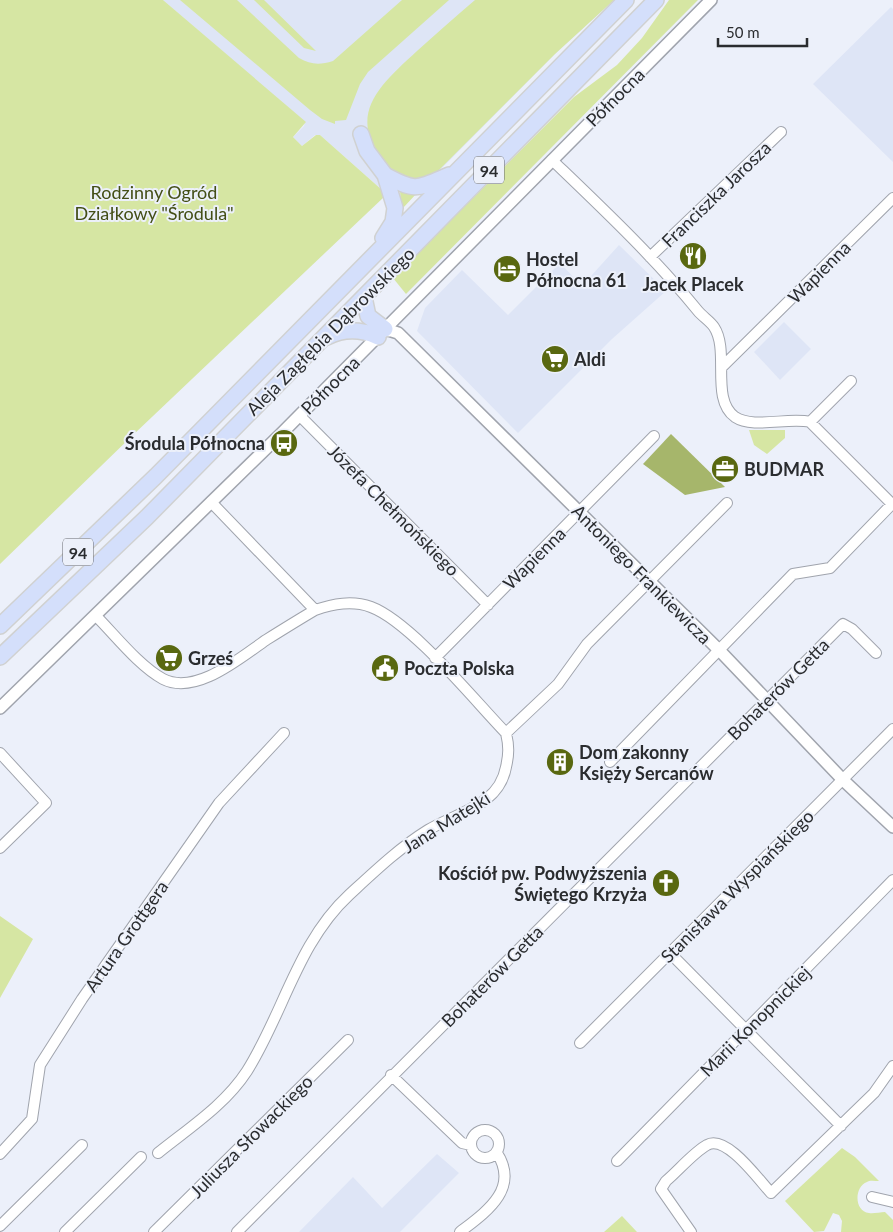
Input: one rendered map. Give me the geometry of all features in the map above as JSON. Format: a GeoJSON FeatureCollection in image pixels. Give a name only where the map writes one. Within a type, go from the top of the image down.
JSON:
{"type":"FeatureCollection","features":[{"type":"Feature","properties":{"kind":"main road","name":"Aleja Zagłębia Dąbrowskiego"},"geometry":{"type":"LineString","coordinates":[[0,626],[156,476],[626,0]]}},
{"type":"Feature","properties":{"kind":"main road","name":"Aleja Zagłębia Dąbrowskiego"},"geometry":{"type":"LineString","coordinates":[[0,657],[147,516],[656,0]]}},
{"type":"Feature","properties":{"kind":"main road"},"geometry":{"type":"LineString","coordinates":[[361,134],[367,151],[385,175],[395,208],[393,222],[378,251]]}},
{"type":"Feature","properties":{"kind":"main road"},"geometry":{"type":"LineString","coordinates":[[385,175],[410,188],[422,187],[457,171]]}},
{"type":"Feature","properties":{"kind":"main road"},"geometry":{"type":"LineString","coordinates":[[364,297],[368,316],[381,333]]}},
{"type":"Feature","properties":{"kind":"main road"},"geometry":{"type":"LineString","coordinates":[[321,340],[337,332],[381,333]]}},
{"type":"Feature","properties":{"kind":"street","name":"Północna"},"geometry":{"type":"LineString","coordinates":[[0,708],[300,416],[711,0]]}},
{"type":"Feature","properties":{"kind":"street","name":"Franciszka Jarosza"},"geometry":{"type":"LineString","coordinates":[[650,257],[781,132]]}},
{"type":"Feature","properties":{"kind":"street"},"geometry":{"type":"LineString","coordinates":[[552,160],[650,257],[688,297],[699,312],[713,324],[719,340],[722,367],[722,397],[727,408],[735,418],[748,422],[810,422],[851,381]]}},
{"type":"Feature","properties":{"kind":"street","name":"Wapienna"},"geometry":{"type":"LineString","coordinates":[[722,367],[893,198]]}},
{"type":"Feature","properties":{"kind":"street","name":"Antoniego Frankiewicza"},"geometry":{"type":"LineString","coordinates":[[381,333],[398,333],[720,651],[843,780],[893,827]]}},
{"type":"Feature","properties":{"kind":"street","name":"Józefa Chełmońskiego"},"geometry":{"type":"LineString","coordinates":[[300,416],[488,605]]}},
{"type":"Feature","properties":{"kind":"street"},"geometry":{"type":"LineString","coordinates":[[610,762],[794,574],[830,568],[891,508],[810,422]]}},
{"type":"Feature","properties":{"kind":"street","name":"Wapienna"},"geometry":{"type":"LineString","coordinates":[[435,658],[654,436]]}},
{"type":"Feature","properties":{"kind":"street"},"geometry":{"type":"LineString","coordinates":[[212,502],[315,610]]}},
{"type":"Feature","properties":{"kind":"street"},"geometry":{"type":"LineString","coordinates":[[96,616],[155,673],[173,682],[186,683],[228,667],[315,610],[329,605],[348,603],[372,608],[398,624],[435,658],[506,734],[558,684],[587,644],[727,503]]}},
{"type":"Feature","properties":{"kind":"street","name":"Bohaterów Getta"},"geometry":{"type":"LineString","coordinates":[[237,1232],[391,1075],[843,624],[852,629],[876,653]]}},
{"type":"Feature","properties":{"kind":"street","name":"Stanisława Wyspiańskiego"},"geometry":{"type":"LineString","coordinates":[[580,1043],[893,729]]}},
{"type":"Feature","properties":{"kind":"street","name":"Artura Grottgera"},"geometry":{"type":"LineString","coordinates":[[0,1154],[32,1119],[40,1065],[86,994],[219,803],[284,733]]}},
{"type":"Feature","properties":{"kind":"street","name":"Jana Matejki"},"geometry":{"type":"LineString","coordinates":[[158,1152],[203,1119],[246,1072],[314,936],[340,903],[395,854],[428,830],[491,798],[500,787],[505,773],[510,749],[506,734]]}},
{"type":"Feature","properties":{"kind":"street"},"geometry":{"type":"LineString","coordinates":[[0,753],[46,803],[0,848]]}},
{"type":"Feature","properties":{"kind":"street","name":"Marii Konopnickiej"},"geometry":{"type":"LineString","coordinates":[[617,1161],[893,880]]}},
{"type":"Feature","properties":{"kind":"street"},"geometry":{"type":"LineString","coordinates":[[670,953],[840,1126]]}},
{"type":"Feature","properties":{"kind":"street","name":"Juliusza Słowackiego"},"geometry":{"type":"LineString","coordinates":[[154,1232],[348,1040]]}},
{"type":"Feature","properties":{"kind":"street"},"geometry":{"type":"LineString","coordinates":[[691,1232],[661,1189],[666,1181],[707,1144],[719,1142],[729,1147],[771,1193],[874,1093],[893,1066]]}},
{"type":"Feature","properties":{"kind":"street"},"geometry":{"type":"LineString","coordinates":[[391,1075],[462,1143],[471,1146],[474,1152],[485,1158],[497,1153]]}},
{"type":"Feature","properties":{"kind":"street"},"geometry":{"type":"LineString","coordinates":[[460,1232],[486,1210],[502,1190],[505,1181],[503,1162],[497,1153],[500,1141],[493,1132],[487,1130],[475,1134],[471,1146]]}},
{"type":"Feature","properties":{"kind":"street"},"geometry":{"type":"LineString","coordinates":[[0,1226],[82,1145]]}},
{"type":"Feature","properties":{"kind":"street"},"geometry":{"type":"LineString","coordinates":[[65,1232],[140,1157]]}},
{"type":"Feature","properties":{"kind":"street"},"geometry":{"type":"LineString","coordinates":[[872,1198],[893,1202]]}},
{"type":"Feature","properties":{"kind":"shaded area"},"geometry":{"type":"Polygon","coordinates":[[[163,0],[614,0],[555,54],[440,170],[382,190],[320,135],[315,135],[302,146],[293,137],[304,126],[305,122],[163,0]]]}},
{"type":"Feature","properties":{"kind":"shaded area"},"geometry":{"type":"Polygon","coordinates":[[[891,7],[893,9],[893,162],[813,84],[891,7]]]}},
{"type":"Feature","properties":{"kind":"shaded area"},"geometry":{"type":"Polygon","coordinates":[[[619,245],[666,291],[612,339],[518,433],[417,331],[425,308],[462,270],[508,315],[560,263],[582,286],[619,245]]]}},
{"type":"Feature","properties":{"kind":"shaded area"},"geometry":{"type":"Polygon","coordinates":[[[784,322],[811,349],[780,380],[754,352],[784,322]]]}},
{"type":"Feature","properties":{"kind":"shaded area"},"geometry":{"type":"Polygon","coordinates":[[[437,1154],[459,1173],[400,1232],[299,1232],[353,1177],[382,1208],[437,1154]]]}},
{"type":"Feature","properties":{"kind":"green space","name":"Rodzinny Ogród Działkowy \"Środula\""},"geometry":{"type":"Polygon","coordinates":[[[0,0],[163,0],[306,122],[293,137],[302,146],[316,135],[320,135],[382,190],[384,197],[0,564],[0,0]]]}},
{"type":"Feature","properties":{"kind":"green space"},"geometry":{"type":"Polygon","coordinates":[[[180,0],[237,0],[299,58],[320,64],[333,61],[402,0],[449,0],[368,72],[360,84],[346,120],[335,121],[335,124],[322,119],[310,110],[180,0]]]}},
{"type":"Feature","properties":{"kind":"green space"},"geometry":{"type":"Polygon","coordinates":[[[254,0],[264,0],[316,51],[304,48],[254,0]]]}},
{"type":"Feature","properties":{"kind":"green space"},"geometry":{"type":"Polygon","coordinates":[[[475,0],[614,0],[555,54],[434,175],[421,179],[402,177],[386,165],[374,147],[368,131],[368,116],[372,102],[380,89],[403,64],[475,0]]]}},
{"type":"Feature","properties":{"kind":"green space"},"geometry":{"type":"Polygon","coordinates":[[[669,0],[698,0],[406,294],[393,278],[574,97],[617,65],[642,38],[669,0]]]}},
{"type":"Feature","properties":{"kind":"green space"},"geometry":{"type":"Polygon","coordinates":[[[400,190],[417,193],[403,208],[401,207],[400,190]]]}},
{"type":"Feature","properties":{"kind":"green space"},"geometry":{"type":"Polygon","coordinates":[[[749,430],[785,430],[785,438],[767,454],[754,445],[749,430]]]}},
{"type":"Feature","properties":{"kind":"green space"},"geometry":{"type":"Polygon","coordinates":[[[671,434],[725,487],[685,495],[643,464],[671,434]]]}},
{"type":"Feature","properties":{"kind":"green space"},"geometry":{"type":"Polygon","coordinates":[[[0,916],[33,939],[0,998],[0,916]]]}},
{"type":"Feature","properties":{"kind":"green space"},"geometry":{"type":"Polygon","coordinates":[[[842,1148],[855,1157],[879,1181],[868,1181],[863,1185],[858,1193],[858,1204],[864,1211],[869,1213],[885,1212],[893,1220],[893,1232],[841,1232],[842,1221],[839,1215],[833,1213],[824,1231],[814,1232],[785,1201],[842,1148]]]}},
{"type":"Feature","properties":{"kind":"green space"},"geometry":{"type":"Polygon","coordinates":[[[622,1216],[637,1232],[604,1232],[622,1216]]]}},
{"type":"Feature","properties":{"kind":"place","name":"Jacek Placek"},"geometry":{"type":"Point","coordinates":[693,256]}},
{"type":"Feature","properties":{"kind":"place","name":"Hostel Północna 61"},"geometry":{"type":"Point","coordinates":[507,269]}},
{"type":"Feature","properties":{"kind":"place","name":"Aldi"},"geometry":{"type":"Point","coordinates":[555,359]}},
{"type":"Feature","properties":{"kind":"place","name":"Środula Północna"},"geometry":{"type":"Point","coordinates":[284,443]}},
{"type":"Feature","properties":{"kind":"place","name":"BUDMAR"},"geometry":{"type":"Point","coordinates":[725,469]}},
{"type":"Feature","properties":{"kind":"place","name":"Grześ"},"geometry":{"type":"Point","coordinates":[169,658]}},
{"type":"Feature","properties":{"kind":"place","name":"Poczta Polska"},"geometry":{"type":"Point","coordinates":[385,668]}},
{"type":"Feature","properties":{"kind":"place","name":"Dom zakonny Księży Sercanów"},"geometry":{"type":"Point","coordinates":[560,762]}},
{"type":"Feature","properties":{"kind":"place","name":"Kościół pw. Podwyższenia Świętego Krzyża"},"geometry":{"type":"Point","coordinates":[666,883]}}]}
